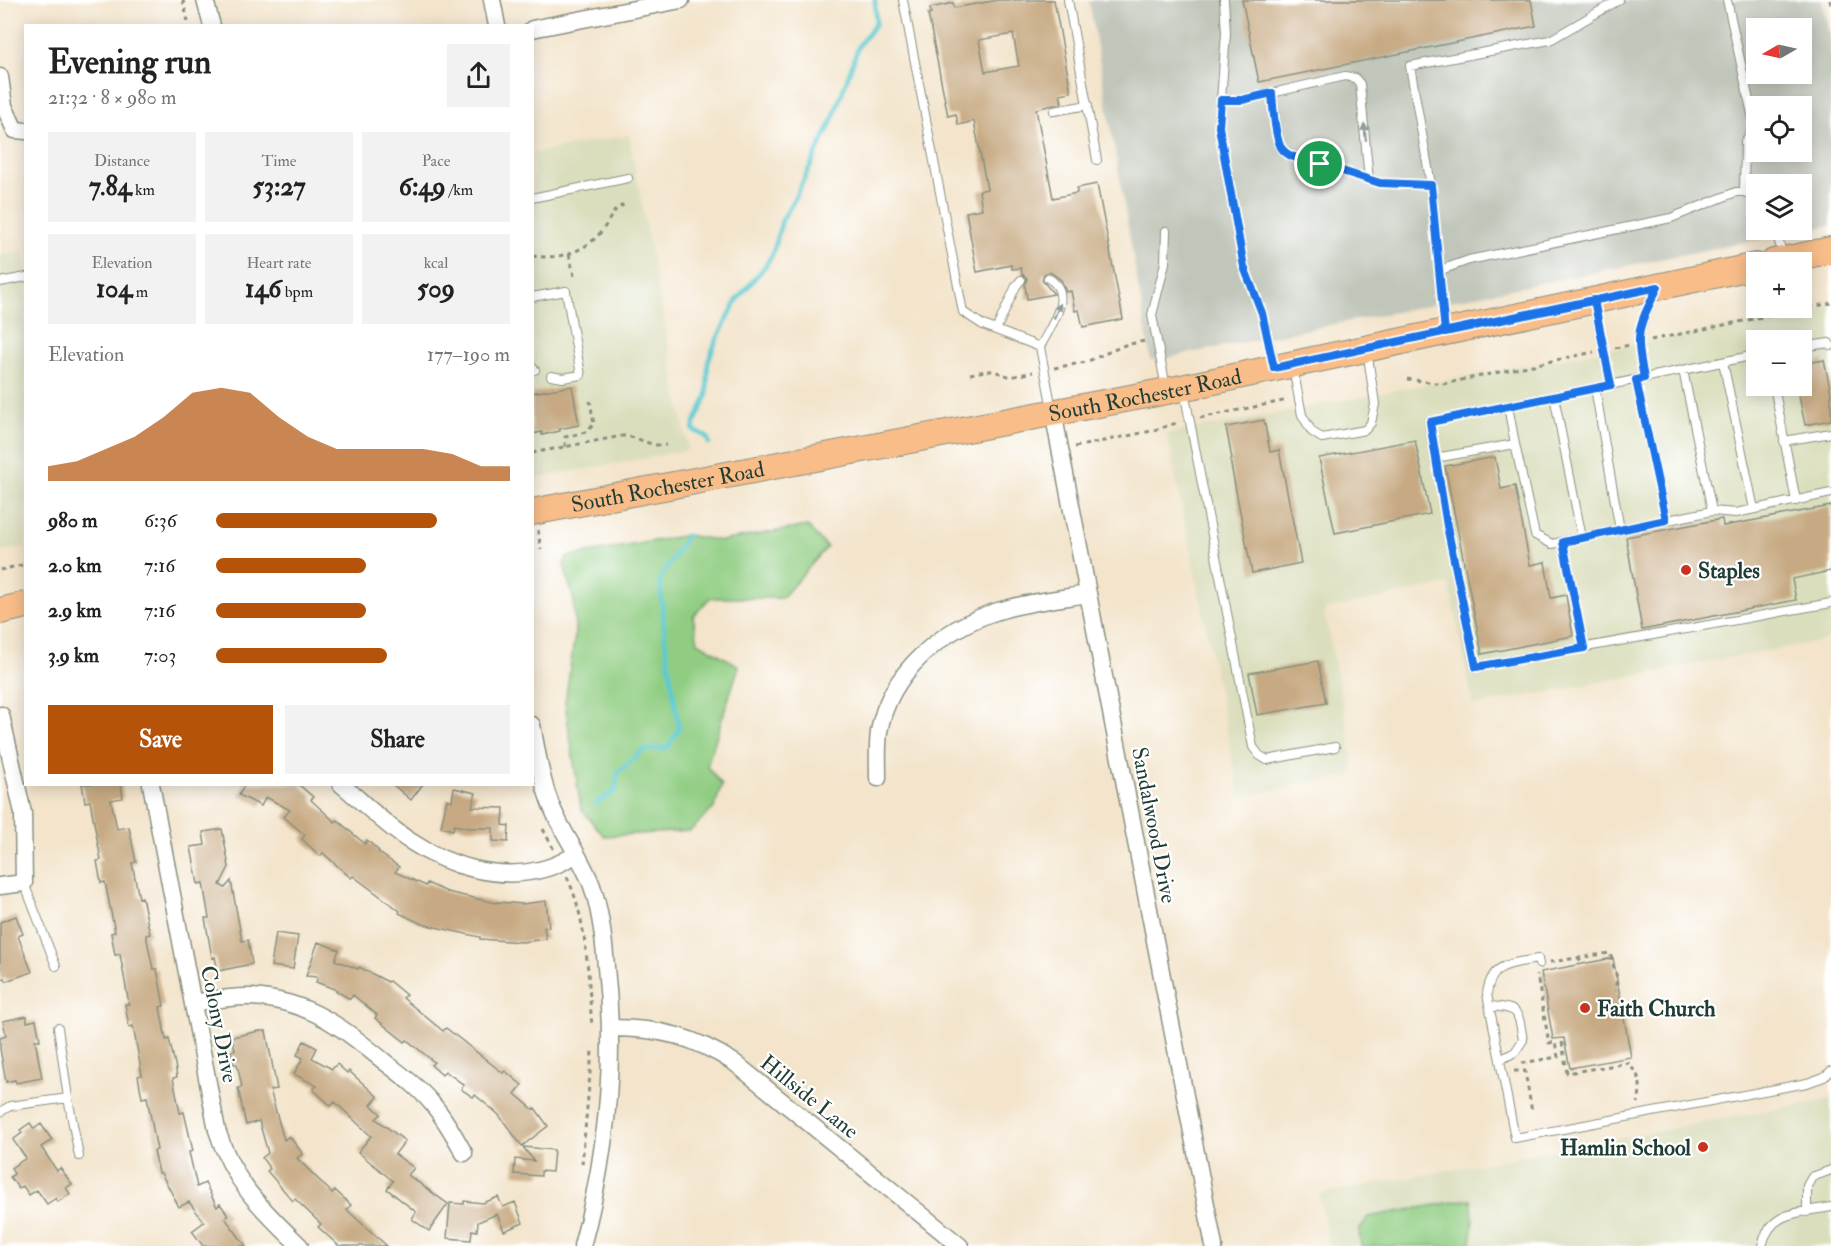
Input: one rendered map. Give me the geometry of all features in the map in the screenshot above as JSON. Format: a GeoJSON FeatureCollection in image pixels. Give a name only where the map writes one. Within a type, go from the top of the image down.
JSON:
{"type":"FeatureCollection","features":[{"type":"Feature","properties":{"kind":"main road"},"geometry":{"type":"LineString","coordinates":[[1812,254],[1831,250]]}},
{"type":"Feature","properties":{"kind":"main road","name":"South Rochester Road"},"geometry":{"type":"LineString","coordinates":[[534,512],[1175,389],[1746,268]]}},
{"type":"Feature","properties":{"kind":"main road"},"geometry":{"type":"LineString","coordinates":[[0,611],[24,605]]}},
{"type":"Feature","properties":{"kind":"street"},"geometry":{"type":"LineString","coordinates":[[205,0],[211,24]]}},
{"type":"Feature","properties":{"kind":"street"},"geometry":{"type":"LineString","coordinates":[[492,0],[497,24]]}},
{"type":"Feature","properties":{"kind":"street"},"geometry":{"type":"LineString","coordinates":[[534,29],[681,0]]}},
{"type":"Feature","properties":{"kind":"street"},"geometry":{"type":"LineString","coordinates":[[0,77],[4,106],[20,130]]}},
{"type":"Feature","properties":{"kind":"street","name":"Sandalwood Drive"},"geometry":{"type":"LineString","coordinates":[[1053,412],[1214,1246]]}},
{"type":"Feature","properties":{"kind":"street"},"geometry":{"type":"LineString","coordinates":[[878,778],[879,730],[885,708],[904,675],[932,646],[960,626],[998,611],[1088,594]]}},
{"type":"Feature","properties":{"kind":"street"},"geometry":{"type":"LineString","coordinates":[[0,886],[24,883],[23,813],[1,715]]}},
{"type":"Feature","properties":{"kind":"street"},"geometry":{"type":"LineString","coordinates":[[534,735],[550,805],[592,887],[605,951],[610,1066],[597,1186],[582,1246]]}},
{"type":"Feature","properties":{"kind":"street","name":"Colony Drive"},"geometry":{"type":"LineString","coordinates":[[151,786],[217,1130],[229,1163],[240,1183],[253,1200],[300,1246]]}},
{"type":"Feature","properties":{"kind":"street"},"geometry":{"type":"LineString","coordinates":[[343,786],[407,839],[461,866],[491,872],[537,871],[554,866],[576,854]]}},
{"type":"Feature","properties":{"kind":"street"},"geometry":{"type":"LineString","coordinates":[[193,1003],[251,997],[301,1007],[320,1014],[352,1034],[414,1086],[434,1106],[464,1153]]}},
{"type":"Feature","properties":{"kind":"street","name":"Hillside Lane"},"geometry":{"type":"LineString","coordinates":[[610,1028],[642,1028],[665,1032],[685,1037],[716,1051],[960,1246]]}},
{"type":"Feature","properties":{"kind":"lane"},"geometry":{"type":"LineString","coordinates":[[903,0],[963,312],[983,325],[1040,347]]}},
{"type":"Feature","properties":{"kind":"lane"},"geometry":{"type":"LineString","coordinates":[[1068,0],[1097,160]]}},
{"type":"Feature","properties":{"kind":"lane"},"geometry":{"type":"LineString","coordinates":[[1224,0],[1226,33],[1219,127],[1244,267],[1302,415],[1312,432],[1322,438],[1365,430],[1371,423],[1375,404],[1367,349]]}},
{"type":"Feature","properties":{"kind":"lane"},"geometry":{"type":"LineString","coordinates":[[1445,332],[1431,185],[1410,66],[1550,40],[1619,0]]}},
{"type":"Feature","properties":{"kind":"lane"},"geometry":{"type":"LineString","coordinates":[[1438,271],[1469,260],[1671,218],[1736,192],[1744,192],[1745,141],[1755,128],[1727,0]]}},
{"type":"Feature","properties":{"kind":"lane"},"geometry":{"type":"LineString","coordinates":[[1221,100],[1242,100],[1345,76],[1355,78],[1360,84],[1369,180]]}},
{"type":"Feature","properties":{"kind":"lane"},"geometry":{"type":"LineString","coordinates":[[1272,93],[1278,140],[1283,150],[1294,156],[1380,183],[1431,185]]}},
{"type":"Feature","properties":{"kind":"lane"},"geometry":{"type":"LineString","coordinates":[[1054,111],[1088,105]]}},
{"type":"Feature","properties":{"kind":"lane"},"geometry":{"type":"LineString","coordinates":[[534,198],[628,178]]}},
{"type":"Feature","properties":{"kind":"lane"},"geometry":{"type":"LineString","coordinates":[[1166,231],[1165,263],[1152,315],[1157,339],[1175,389],[1253,747],[1267,760],[1335,747]]}},
{"type":"Feature","properties":{"kind":"lane"},"geometry":{"type":"LineString","coordinates":[[0,282],[24,277]]}},
{"type":"Feature","properties":{"kind":"lane"},"geometry":{"type":"LineString","coordinates":[[1048,278],[1055,282],[1062,304],[1040,347],[1053,412]]}},
{"type":"Feature","properties":{"kind":"lane"},"geometry":{"type":"LineString","coordinates":[[996,330],[1021,280]]}},
{"type":"Feature","properties":{"kind":"lane"},"geometry":{"type":"LineString","coordinates":[[1658,287],[1644,315],[1638,336],[1640,379],[1666,520]]}},
{"type":"Feature","properties":{"kind":"lane"},"geometry":{"type":"LineString","coordinates":[[534,297],[566,291],[581,375],[563,378],[551,376]]}},
{"type":"Feature","properties":{"kind":"lane"},"geometry":{"type":"LineString","coordinates":[[1594,300],[1611,385]]}},
{"type":"Feature","properties":{"kind":"lane"},"geometry":{"type":"LineString","coordinates":[[1812,346],[1829,343],[1831,346]]}},
{"type":"Feature","properties":{"kind":"lane"},"geometry":{"type":"LineString","coordinates":[[1746,357],[1430,422],[1476,667],[1831,603]]}},
{"type":"Feature","properties":{"kind":"lane"},"geometry":{"type":"LineString","coordinates":[[1724,362],[1754,509]]}},
{"type":"Feature","properties":{"kind":"lane"},"geometry":{"type":"LineString","coordinates":[[1683,370],[1712,511]]}},
{"type":"Feature","properties":{"kind":"lane"},"geometry":{"type":"LineString","coordinates":[[1595,388],[1620,530]]}},
{"type":"Feature","properties":{"kind":"lane"},"geometry":{"type":"LineString","coordinates":[[1554,396],[1582,538]]}},
{"type":"Feature","properties":{"kind":"lane"},"geometry":{"type":"LineString","coordinates":[[1776,396],[1796,501]]}},
{"type":"Feature","properties":{"kind":"lane"},"geometry":{"type":"LineString","coordinates":[[1508,406],[1535,535],[1552,544],[1712,511],[1736,513],[1831,493]]}},
{"type":"Feature","properties":{"kind":"lane"},"geometry":{"type":"LineString","coordinates":[[1784,441],[1831,433]]}},
{"type":"Feature","properties":{"kind":"lane"},"geometry":{"type":"LineString","coordinates":[[1436,458],[1515,444]]}},
{"type":"Feature","properties":{"kind":"lane"},"geometry":{"type":"LineString","coordinates":[[1563,542],[1584,648]]}},
{"type":"Feature","properties":{"kind":"lane"},"geometry":{"type":"LineString","coordinates":[[24,883],[56,966]]}},
{"type":"Feature","properties":{"kind":"lane"},"geometry":{"type":"LineString","coordinates":[[1538,969],[1538,959],[1503,965],[1494,973],[1487,994],[1515,1138],[1807,1083],[1824,1077],[1831,1071]]}},
{"type":"Feature","properties":{"kind":"lane"},"geometry":{"type":"LineString","coordinates":[[1490,1006],[1509,1007],[1518,1015],[1523,1040],[1515,1052],[1500,1060]]}},
{"type":"Feature","properties":{"kind":"lane"},"geometry":{"type":"LineString","coordinates":[[58,1028],[79,1156]]}},
{"type":"Feature","properties":{"kind":"lane"},"geometry":{"type":"LineString","coordinates":[[0,1112],[10,1106],[68,1098]]}},
{"type":"Feature","properties":{"kind":"lane"},"geometry":{"type":"LineString","coordinates":[[1807,1212],[1807,1186],[1812,1177],[1831,1170]]}},
{"type":"Feature","properties":{"kind":"lane"},"geometry":{"type":"LineString","coordinates":[[1762,1246],[1766,1229],[1780,1217],[1831,1207]]}},
{"type":"Feature","properties":{"kind":"path"},"geometry":{"type":"LineString","coordinates":[[183,0],[189,24]]}},
{"type":"Feature","properties":{"kind":"path"},"geometry":{"type":"LineString","coordinates":[[1830,0],[1831,5]]}},
{"type":"Feature","properties":{"kind":"path"},"geometry":{"type":"LineString","coordinates":[[534,256],[569,255],[592,242],[606,226],[614,211],[626,204]]}},
{"type":"Feature","properties":{"kind":"path"},"geometry":{"type":"LineString","coordinates":[[569,255],[575,280]]}},
{"type":"Feature","properties":{"kind":"path"},"geometry":{"type":"LineString","coordinates":[[1644,342],[1831,303]]}},
{"type":"Feature","properties":{"kind":"path"},"geometry":{"type":"LineString","coordinates":[[1065,366],[1096,358],[1125,345],[1157,339]]}},
{"type":"Feature","properties":{"kind":"path"},"geometry":{"type":"LineString","coordinates":[[1613,348],[1632,344]]}},
{"type":"Feature","properties":{"kind":"path"},"geometry":{"type":"LineString","coordinates":[[1407,379],[1443,384],[1595,352]]}},
{"type":"Feature","properties":{"kind":"path"},"geometry":{"type":"LineString","coordinates":[[970,374],[994,371],[1011,377],[1024,374]]}},
{"type":"Feature","properties":{"kind":"path"},"geometry":{"type":"LineString","coordinates":[[565,447],[565,437],[586,432],[594,424],[590,401]]}},
{"type":"Feature","properties":{"kind":"path"},"geometry":{"type":"LineString","coordinates":[[1203,417],[1287,401]]}},
{"type":"Feature","properties":{"kind":"path"},"geometry":{"type":"LineString","coordinates":[[1072,448],[1179,422]]}},
{"type":"Feature","properties":{"kind":"path"},"geometry":{"type":"LineString","coordinates":[[534,453],[622,436],[637,438],[650,445],[666,445]]}},
{"type":"Feature","properties":{"kind":"path"},"geometry":{"type":"LineString","coordinates":[[539,538],[541,550]]}},
{"type":"Feature","properties":{"kind":"path"},"geometry":{"type":"LineString","coordinates":[[0,570],[24,564]]}},
{"type":"Feature","properties":{"kind":"path"},"geometry":{"type":"LineString","coordinates":[[573,888],[585,945],[593,1038]]}},
{"type":"Feature","properties":{"kind":"path"},"geometry":{"type":"LineString","coordinates":[[1522,1063],[1558,1057],[1555,1042],[1549,1043],[1538,969],[1579,957],[1610,953],[1617,978],[1615,991]]}},
{"type":"Feature","properties":{"kind":"path"},"geometry":{"type":"LineString","coordinates":[[1579,957],[1581,964]]}},
{"type":"Feature","properties":{"kind":"path"},"geometry":{"type":"LineString","coordinates":[[1562,1042],[1567,1073],[1628,1063],[1639,1076],[1641,1086],[1634,1116]]}},
{"type":"Feature","properties":{"kind":"path"},"geometry":{"type":"LineString","coordinates":[[581,1169],[592,1049]]}},
{"type":"Feature","properties":{"kind":"shaded area"},"geometry":{"type":"Polygon","coordinates":[[[1089,0],[1822,0],[1831,44],[1831,225],[1812,229],[1812,174],[1746,174],[1746,240],[1756,240],[1151,361],[1089,0]]]}},
{"type":"Feature","properties":{"kind":"shaded area"},"geometry":{"type":"Polygon","coordinates":[[[629,135],[688,450],[534,479],[534,153],[629,135]]]}},
{"type":"Feature","properties":{"kind":"shaded area"},"geometry":{"type":"Polygon","coordinates":[[[24,250],[24,547],[0,552],[0,255],[24,250]]]}},
{"type":"Feature","properties":{"kind":"shaded area"},"geometry":{"type":"Polygon","coordinates":[[[1831,307],[1831,639],[1473,706],[1449,584],[1324,610],[1348,729],[1354,774],[1240,797],[1167,434],[1773,318],[1812,318],[1812,311],[1831,307]]]}},
{"type":"Feature","properties":{"kind":"shaded area","name":"Hamlin School"},"geometry":{"type":"Polygon","coordinates":[[[1831,1099],[1831,1246],[1329,1246],[1319,1194],[1831,1099]]]}},
{"type":"Feature","properties":{"kind":"green space"},"geometry":{"type":"Polygon","coordinates":[[[807,526],[827,547],[782,598],[710,598],[693,616],[698,642],[739,666],[707,766],[722,785],[714,808],[690,831],[604,836],[581,809],[565,703],[575,635],[574,601],[564,565],[567,557],[687,535],[721,541],[807,526]]]}},
{"type":"Feature","properties":{"kind":"green space"},"geometry":{"type":"Polygon","coordinates":[[[1471,1199],[1473,1217],[1471,1246],[1361,1246],[1359,1230],[1368,1217],[1471,1199]]]}},
{"type":"Feature","properties":{"kind":"building"},"geometry":{"type":"Polygon","coordinates":[[[998,0],[1054,0],[1071,92],[1060,94],[1062,103],[1036,109],[1053,198],[1077,193],[1077,188],[1097,184],[1123,319],[1083,327],[1079,310],[1075,311],[1071,291],[1066,292],[1061,280],[1050,272],[1044,274],[1042,280],[1054,294],[1027,299],[1025,286],[1027,278],[1022,274],[1021,268],[1012,269],[1011,265],[977,272],[966,212],[982,209],[979,191],[987,189],[974,121],[958,125],[956,114],[948,116],[928,14],[931,13],[930,8],[953,3],[954,8],[998,0]],[[1013,34],[979,40],[985,72],[1019,66],[1013,34]]]}},
{"type":"Feature","properties":{"kind":"building"},"geometry":{"type":"Polygon","coordinates":[[[1242,0],[1531,0],[1536,26],[1259,82],[1242,0]]]}},
{"type":"Feature","properties":{"kind":"building"},"geometry":{"type":"Polygon","coordinates":[[[1824,360],[1831,393],[1831,420],[1805,425],[1799,396],[1812,396],[1812,362],[1824,360]]]}},
{"type":"Feature","properties":{"kind":"building"},"geometry":{"type":"Polygon","coordinates":[[[572,386],[579,425],[542,435],[542,432],[534,434],[534,393],[572,386]]]}},
{"type":"Feature","properties":{"kind":"building"},"geometry":{"type":"Polygon","coordinates":[[[1264,420],[1270,452],[1279,450],[1301,563],[1252,573],[1230,460],[1232,459],[1226,427],[1264,420]]]}},
{"type":"Feature","properties":{"kind":"building"},"geometry":{"type":"Polygon","coordinates":[[[1415,440],[1430,514],[1335,533],[1319,458],[1415,440]]]}},
{"type":"Feature","properties":{"kind":"building"},"geometry":{"type":"Polygon","coordinates":[[[1495,457],[1501,489],[1515,486],[1530,565],[1545,562],[1551,598],[1566,595],[1573,636],[1482,654],[1445,466],[1495,457]]]}},
{"type":"Feature","properties":{"kind":"building"},"geometry":{"type":"Polygon","coordinates":[[[1831,506],[1831,571],[1792,579],[1796,600],[1642,630],[1626,537],[1722,519],[1723,526],[1831,506]]]}},
{"type":"Feature","properties":{"kind":"building"},"geometry":{"type":"Polygon","coordinates":[[[1318,661],[1326,703],[1257,715],[1249,673],[1318,661]]]}},
{"type":"Feature","properties":{"kind":"building"},"geometry":{"type":"Polygon","coordinates":[[[82,786],[121,786],[123,798],[111,800],[117,829],[129,827],[136,862],[132,863],[139,898],[142,897],[150,934],[146,935],[153,969],[157,969],[164,1006],[160,1007],[166,1040],[169,1039],[175,1064],[177,1077],[173,1078],[180,1113],[184,1112],[193,1151],[189,1152],[197,1187],[205,1183],[217,1207],[220,1204],[228,1215],[225,1218],[246,1246],[203,1246],[192,1231],[204,1222],[189,1202],[179,1207],[159,1173],[147,1097],[142,1098],[138,1076],[142,1075],[133,1026],[129,1027],[125,1004],[129,1004],[120,954],[115,955],[111,933],[115,932],[105,882],[101,883],[97,861],[101,860],[90,801],[85,802],[82,786]]]}},
{"type":"Feature","properties":{"kind":"building"},"geometry":{"type":"Polygon","coordinates":[[[244,786],[300,786],[313,797],[311,800],[335,822],[337,820],[365,844],[367,840],[378,852],[399,867],[395,872],[426,886],[427,883],[447,892],[496,903],[522,904],[546,901],[549,927],[544,927],[546,939],[522,942],[480,939],[480,937],[422,924],[399,913],[400,911],[353,876],[351,878],[323,853],[320,856],[302,839],[305,835],[284,817],[290,810],[266,797],[261,806],[239,795],[244,786]]]}},
{"type":"Feature","properties":{"kind":"building"},"geometry":{"type":"Polygon","coordinates":[[[394,786],[422,786],[411,800],[394,786]]]}},
{"type":"Feature","properties":{"kind":"building"},"geometry":{"type":"Polygon","coordinates":[[[454,788],[476,793],[472,807],[504,808],[503,825],[509,826],[508,842],[493,841],[493,828],[468,828],[454,825],[453,830],[441,827],[447,799],[452,801],[454,788]]]}},
{"type":"Feature","properties":{"kind":"building"},"geometry":{"type":"Polygon","coordinates":[[[222,829],[229,867],[220,885],[225,888],[231,881],[242,941],[248,940],[252,964],[218,971],[215,957],[212,958],[205,918],[209,918],[203,883],[198,884],[191,847],[205,845],[203,832],[222,829]]]}},
{"type":"Feature","properties":{"kind":"building"},"geometry":{"type":"Polygon","coordinates":[[[16,916],[23,934],[18,936],[32,972],[6,981],[5,978],[0,980],[0,922],[16,916]]]}},
{"type":"Feature","properties":{"kind":"building"},"geometry":{"type":"Polygon","coordinates":[[[276,933],[298,936],[293,969],[271,966],[276,933]]]}},
{"type":"Feature","properties":{"kind":"building"},"geometry":{"type":"Polygon","coordinates":[[[318,942],[339,950],[335,960],[358,969],[359,967],[389,981],[406,995],[403,998],[443,1031],[446,1028],[503,1073],[505,1071],[522,1085],[515,1094],[533,1109],[535,1108],[548,1126],[522,1146],[498,1114],[475,1095],[473,1097],[461,1089],[464,1085],[445,1071],[442,1075],[431,1065],[434,1062],[375,1018],[377,1015],[353,995],[350,999],[337,990],[316,982],[318,977],[306,976],[318,942]]]}},
{"type":"Feature","properties":{"kind":"building","name":"Faith Church"},"geometry":{"type":"Polygon","coordinates":[[[1613,958],[1631,1057],[1570,1068],[1564,1038],[1553,1039],[1541,972],[1613,958]]]}},
{"type":"Feature","properties":{"kind":"building"},"geometry":{"type":"Polygon","coordinates":[[[27,1016],[27,1022],[36,1020],[40,1040],[35,1040],[42,1078],[16,1083],[15,1080],[6,1082],[0,1049],[0,1038],[6,1036],[3,1021],[27,1016]]]}},
{"type":"Feature","properties":{"kind":"building"},"geometry":{"type":"Polygon","coordinates":[[[266,1031],[277,1089],[270,1090],[284,1140],[289,1136],[303,1154],[297,1158],[332,1193],[335,1190],[351,1205],[347,1210],[387,1246],[339,1246],[318,1227],[321,1224],[295,1199],[293,1201],[267,1171],[270,1169],[262,1158],[268,1153],[259,1121],[246,1125],[238,1088],[242,1087],[237,1064],[234,1064],[231,1051],[235,1050],[232,1037],[266,1031]]]}},
{"type":"Feature","properties":{"kind":"building"},"geometry":{"type":"Polygon","coordinates":[[[304,1041],[317,1048],[312,1058],[332,1069],[337,1064],[347,1073],[349,1071],[378,1097],[371,1105],[381,1114],[376,1119],[405,1141],[395,1154],[414,1168],[408,1175],[448,1204],[429,1231],[412,1219],[416,1212],[387,1189],[393,1181],[358,1152],[371,1136],[335,1102],[331,1106],[313,1089],[317,1086],[294,1074],[303,1058],[297,1055],[304,1041]]]}},
{"type":"Feature","properties":{"kind":"building"},"geometry":{"type":"Polygon","coordinates":[[[30,1123],[34,1129],[41,1124],[52,1140],[41,1147],[57,1171],[60,1168],[72,1184],[66,1188],[70,1194],[58,1202],[56,1198],[47,1204],[37,1190],[29,1195],[23,1186],[19,1189],[10,1177],[14,1174],[11,1168],[26,1158],[13,1140],[22,1133],[20,1130],[30,1123]]]}},
{"type":"Feature","properties":{"kind":"building"},"geometry":{"type":"Polygon","coordinates":[[[523,1147],[554,1150],[552,1172],[541,1171],[541,1176],[514,1174],[515,1159],[534,1161],[523,1147]]]}},
{"type":"Feature","properties":{"kind":"building"},"geometry":{"type":"Polygon","coordinates":[[[498,1197],[503,1207],[515,1202],[523,1223],[504,1231],[497,1214],[478,1222],[477,1231],[472,1230],[471,1240],[447,1238],[450,1203],[464,1204],[464,1201],[483,1203],[498,1197]]]}},
{"type":"Feature","properties":{"kind":"waterway"},"geometry":{"type":"LineString","coordinates":[[709,443],[707,437],[693,430],[707,396],[708,362],[715,343],[737,300],[773,253],[782,220],[832,121],[859,45],[876,23],[875,0]]}},
{"type":"Feature","properties":{"kind":"waterway"},"geometry":{"type":"LineString","coordinates":[[596,803],[615,791],[618,772],[643,750],[667,748],[679,729],[665,640],[660,579],[687,535]]}},
{"type":"Feature","properties":{"kind":"place","name":"Staples"},"geometry":{"type":"Point","coordinates":[1686,570]}},
{"type":"Feature","properties":{"kind":"place","name":"Faith Church"},"geometry":{"type":"Point","coordinates":[1585,1008]}},
{"type":"Feature","properties":{"kind":"place","name":"Hamlin School"},"geometry":{"type":"Point","coordinates":[1703,1147]}},
{"type":"Feature","properties":{"kind":"route"},"geometry":{"type":"LineString","coordinates":[[1320,164],[1283,150],[1278,140],[1272,93],[1242,100],[1221,100],[1219,127],[1244,267],[1262,313],[1274,368],[1367,349],[1506,318],[1594,300],[1611,385],[1430,422],[1447,526],[1476,667],[1584,648],[1563,542],[1666,520],[1636,380],[1644,378],[1638,343],[1639,327],[1658,287],[1506,318],[1445,332],[1438,271],[1431,185],[1380,183],[1320,164]]}}]}
